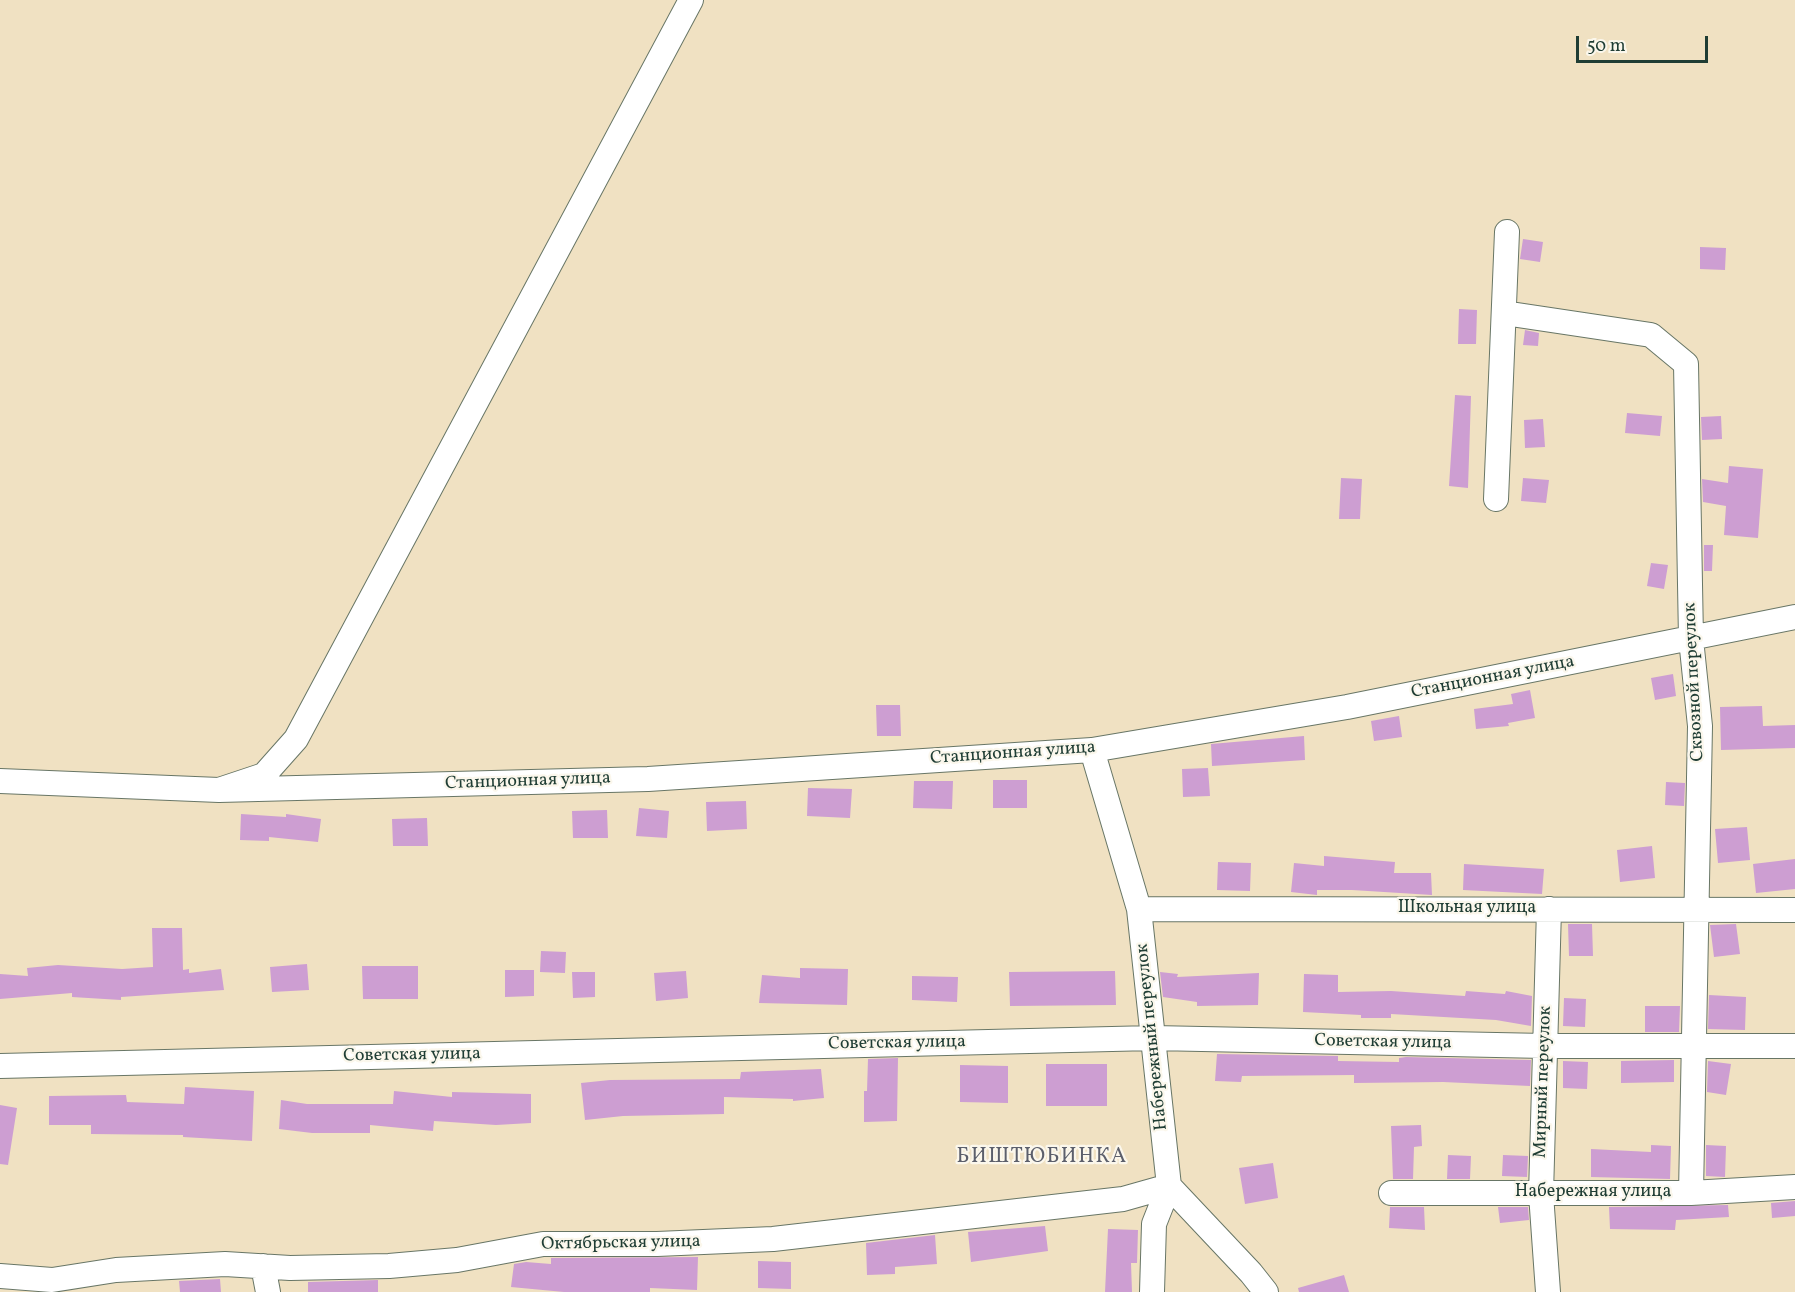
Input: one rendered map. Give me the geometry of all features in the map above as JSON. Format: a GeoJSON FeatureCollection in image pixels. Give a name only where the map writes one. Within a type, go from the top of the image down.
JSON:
{"type":"FeatureCollection","features":[{"type":"Feature","properties":{"kind":"street"},"geometry":{"type":"LineString","coordinates":[[219,790],[264,775],[296,740],[691,0]]}},
{"type":"Feature","properties":{"kind":"street"},"geometry":{"type":"LineString","coordinates":[[1496,499],[1508,232]]}},
{"type":"Feature","properties":{"kind":"street","name":"Сквозной переулок"},"geometry":{"type":"LineString","coordinates":[[1504,312],[1651,335],[1686,364],[1691,639],[1700,726],[1691,1193]]}},
{"type":"Feature","properties":{"kind":"street","name":"Станционная улица"},"geometry":{"type":"LineString","coordinates":[[0,781],[219,790],[648,779],[1092,750],[1347,707],[1795,617]]}},
{"type":"Feature","properties":{"kind":"street","name":"Набережный переулок"},"geometry":{"type":"LineString","coordinates":[[1092,750],[1139,909],[1168,1186]]}},
{"type":"Feature","properties":{"kind":"street","name":"Школьная улица"},"geometry":{"type":"LineString","coordinates":[[1139,909],[1795,910]]}},
{"type":"Feature","properties":{"kind":"street","name":"Мирный переулок"},"geometry":{"type":"LineString","coordinates":[[1548,1292],[1541,1194],[1549,909]]}},
{"type":"Feature","properties":{"kind":"street","name":"Советская улица"},"geometry":{"type":"LineString","coordinates":[[0,1066],[1153,1038],[1545,1046],[1795,1046]]}},
{"type":"Feature","properties":{"kind":"street"},"geometry":{"type":"LineString","coordinates":[[1152,1292],[1154,1224],[1168,1186],[1251,1273],[1266,1292]]}},
{"type":"Feature","properties":{"kind":"street","name":"Октябрьская улица"},"geometry":{"type":"LineString","coordinates":[[0,1276],[52,1280],[116,1270],[225,1264],[400,1265],[457,1260],[543,1244],[657,1244],[773,1239],[1123,1198],[1168,1186]]}},
{"type":"Feature","properties":{"kind":"street","name":"Набережная улица"},"geometry":{"type":"LineString","coordinates":[[1391,1193],[1691,1193],[1795,1187]]}},
{"type":"Feature","properties":{"kind":"street"},"geometry":{"type":"LineString","coordinates":[[263,1266],[268,1292]]}},
{"type":"Feature","properties":{"kind":"building"},"geometry":{"type":"Polygon","coordinates":[[[1523,239],[1543,242],[1540,262],[1520,259],[1523,239]]]}},
{"type":"Feature","properties":{"kind":"building"},"geometry":{"type":"Polygon","coordinates":[[[1700,247],[1726,248],[1725,270],[1700,269],[1700,247]]]}},
{"type":"Feature","properties":{"kind":"building"},"geometry":{"type":"Polygon","coordinates":[[[1459,309],[1477,310],[1476,344],[1458,344],[1459,309]]]}},
{"type":"Feature","properties":{"kind":"building"},"geometry":{"type":"Polygon","coordinates":[[[1525,330],[1539,333],[1538,346],[1523,345],[1525,330]]]}},
{"type":"Feature","properties":{"kind":"building"},"geometry":{"type":"Polygon","coordinates":[[[1455,395],[1471,396],[1468,488],[1449,486],[1455,395]]]}},
{"type":"Feature","properties":{"kind":"building"},"geometry":{"type":"Polygon","coordinates":[[[1627,413],[1662,416],[1660,436],[1625,433],[1627,413]]]}},
{"type":"Feature","properties":{"kind":"building"},"geometry":{"type":"Polygon","coordinates":[[[1721,416],[1722,439],[1702,440],[1701,417],[1721,416]]]}},
{"type":"Feature","properties":{"kind":"building"},"geometry":{"type":"Polygon","coordinates":[[[1543,419],[1545,447],[1525,448],[1524,420],[1543,419]]]}},
{"type":"Feature","properties":{"kind":"building"},"geometry":{"type":"Polygon","coordinates":[[[1729,466],[1763,469],[1758,538],[1724,535],[1726,506],[1703,502],[1702,479],[1728,483],[1729,466]]]}},
{"type":"Feature","properties":{"kind":"building"},"geometry":{"type":"Polygon","coordinates":[[[1341,478],[1362,479],[1360,519],[1339,519],[1341,478]]]}},
{"type":"Feature","properties":{"kind":"building"},"geometry":{"type":"Polygon","coordinates":[[[1523,478],[1549,480],[1546,503],[1521,501],[1523,478]]]}},
{"type":"Feature","properties":{"kind":"building"},"geometry":{"type":"Polygon","coordinates":[[[1704,545],[1713,545],[1712,571],[1704,571],[1704,545]]]}},
{"type":"Feature","properties":{"kind":"building"},"geometry":{"type":"Polygon","coordinates":[[[1651,563],[1668,565],[1664,589],[1647,586],[1651,563]]]}},
{"type":"Feature","properties":{"kind":"building"},"geometry":{"type":"Polygon","coordinates":[[[1673,674],[1676,696],[1655,700],[1651,678],[1673,674]]]}},
{"type":"Feature","properties":{"kind":"building"},"geometry":{"type":"Polygon","coordinates":[[[1530,690],[1535,718],[1508,723],[1509,726],[1476,729],[1474,709],[1513,704],[1511,694],[1530,690]]]}},
{"type":"Feature","properties":{"kind":"building"},"geometry":{"type":"Polygon","coordinates":[[[876,705],[900,705],[901,736],[877,736],[876,705]]]}},
{"type":"Feature","properties":{"kind":"building"},"geometry":{"type":"Polygon","coordinates":[[[1762,706],[1763,726],[1795,725],[1795,748],[1721,750],[1720,707],[1762,706]]]}},
{"type":"Feature","properties":{"kind":"building"},"geometry":{"type":"Polygon","coordinates":[[[1399,716],[1402,737],[1374,741],[1371,721],[1399,716]]]}},
{"type":"Feature","properties":{"kind":"building"},"geometry":{"type":"Polygon","coordinates":[[[1304,736],[1305,760],[1212,766],[1211,744],[1304,736]]]}},
{"type":"Feature","properties":{"kind":"building"},"geometry":{"type":"Polygon","coordinates":[[[1208,768],[1210,796],[1183,797],[1182,769],[1208,768]]]}},
{"type":"Feature","properties":{"kind":"building"},"geometry":{"type":"Polygon","coordinates":[[[993,780],[1027,780],[1027,808],[993,808],[993,780]]]}},
{"type":"Feature","properties":{"kind":"building"},"geometry":{"type":"Polygon","coordinates":[[[914,781],[953,781],[952,809],[913,808],[914,781]]]}},
{"type":"Feature","properties":{"kind":"building"},"geometry":{"type":"Polygon","coordinates":[[[1666,782],[1685,783],[1684,806],[1665,805],[1666,782]]]}},
{"type":"Feature","properties":{"kind":"building"},"geometry":{"type":"Polygon","coordinates":[[[808,788],[852,789],[850,818],[807,816],[808,788]]]}},
{"type":"Feature","properties":{"kind":"building"},"geometry":{"type":"Polygon","coordinates":[[[746,801],[747,829],[707,831],[706,802],[746,801]]]}},
{"type":"Feature","properties":{"kind":"building"},"geometry":{"type":"Polygon","coordinates":[[[639,808],[669,811],[667,838],[636,836],[639,808]]]}},
{"type":"Feature","properties":{"kind":"building"},"geometry":{"type":"Polygon","coordinates":[[[607,810],[608,838],[573,838],[572,811],[607,810]]]}},
{"type":"Feature","properties":{"kind":"building"},"geometry":{"type":"Polygon","coordinates":[[[241,814],[286,817],[286,814],[321,819],[318,842],[269,837],[269,841],[240,840],[241,814]]]}},
{"type":"Feature","properties":{"kind":"building"},"geometry":{"type":"Polygon","coordinates":[[[427,818],[428,846],[393,846],[392,819],[427,818]]]}},
{"type":"Feature","properties":{"kind":"building"},"geometry":{"type":"Polygon","coordinates":[[[1747,827],[1750,860],[1718,863],[1715,829],[1747,827]]]}},
{"type":"Feature","properties":{"kind":"building"},"geometry":{"type":"Polygon","coordinates":[[[1652,846],[1655,878],[1620,882],[1617,850],[1652,846]]]}},
{"type":"Feature","properties":{"kind":"building"},"geometry":{"type":"Polygon","coordinates":[[[1324,856],[1395,862],[1394,873],[1431,873],[1432,895],[1352,890],[1317,890],[1317,895],[1291,892],[1294,863],[1324,866],[1324,856]]]}},
{"type":"Feature","properties":{"kind":"building"},"geometry":{"type":"Polygon","coordinates":[[[1795,859],[1795,889],[1756,893],[1753,864],[1795,859]]]}},
{"type":"Feature","properties":{"kind":"building"},"geometry":{"type":"Polygon","coordinates":[[[1218,862],[1251,863],[1250,891],[1217,890],[1218,862]]]}},
{"type":"Feature","properties":{"kind":"building"},"geometry":{"type":"Polygon","coordinates":[[[1464,864],[1544,869],[1542,894],[1463,890],[1464,864]]]}},
{"type":"Feature","properties":{"kind":"building"},"geometry":{"type":"Polygon","coordinates":[[[1568,924],[1592,924],[1593,956],[1569,956],[1568,924]]]}},
{"type":"Feature","properties":{"kind":"building"},"geometry":{"type":"Polygon","coordinates":[[[1736,924],[1740,954],[1714,957],[1710,925],[1736,924]]]}},
{"type":"Feature","properties":{"kind":"building"},"geometry":{"type":"Polygon","coordinates":[[[152,928],[182,928],[183,970],[189,969],[189,973],[221,969],[224,990],[121,997],[121,1000],[72,997],[72,993],[0,999],[0,974],[28,976],[27,968],[58,965],[122,969],[153,967],[152,928]]]}},
{"type":"Feature","properties":{"kind":"building"},"geometry":{"type":"Polygon","coordinates":[[[541,951],[566,952],[565,973],[540,972],[541,951]]]}},
{"type":"Feature","properties":{"kind":"building"},"geometry":{"type":"Polygon","coordinates":[[[307,964],[309,990],[272,992],[270,967],[307,964]]]}},
{"type":"Feature","properties":{"kind":"building"},"geometry":{"type":"Polygon","coordinates":[[[362,966],[418,966],[418,999],[363,999],[362,966]]]}},
{"type":"Feature","properties":{"kind":"building"},"geometry":{"type":"Polygon","coordinates":[[[800,968],[848,969],[847,1005],[759,1003],[762,975],[800,978],[800,968]]]}},
{"type":"Feature","properties":{"kind":"building"},"geometry":{"type":"Polygon","coordinates":[[[505,970],[534,970],[534,996],[505,997],[505,970]]]}},
{"type":"Feature","properties":{"kind":"building"},"geometry":{"type":"Polygon","coordinates":[[[686,971],[688,998],[656,1001],[654,973],[686,971]]]}},
{"type":"Feature","properties":{"kind":"building"},"geometry":{"type":"Polygon","coordinates":[[[1115,971],[1116,1005],[1010,1006],[1009,972],[1115,971]]]}},
{"type":"Feature","properties":{"kind":"building"},"geometry":{"type":"Polygon","coordinates":[[[572,972],[595,972],[595,997],[573,998],[572,972]]]}},
{"type":"Feature","properties":{"kind":"building"},"geometry":{"type":"Polygon","coordinates":[[[1160,972],[1178,974],[1177,977],[1259,973],[1258,1005],[1197,1006],[1197,1002],[1163,997],[1160,972]]]}},
{"type":"Feature","properties":{"kind":"building"},"geometry":{"type":"Polygon","coordinates":[[[1304,974],[1338,975],[1338,992],[1391,991],[1465,996],[1466,991],[1505,994],[1506,991],[1532,996],[1531,1026],[1496,1020],[1391,1014],[1391,1018],[1361,1018],[1361,1015],[1303,1012],[1304,974]]]}},
{"type":"Feature","properties":{"kind":"building"},"geometry":{"type":"Polygon","coordinates":[[[912,976],[958,977],[957,1002],[912,1000],[912,976]]]}},
{"type":"Feature","properties":{"kind":"building"},"geometry":{"type":"Polygon","coordinates":[[[1709,995],[1746,997],[1745,1030],[1708,1029],[1709,995]]]}},
{"type":"Feature","properties":{"kind":"building"},"geometry":{"type":"Polygon","coordinates":[[[1564,998],[1586,999],[1585,1027],[1563,1026],[1564,998]]]}},
{"type":"Feature","properties":{"kind":"building"},"geometry":{"type":"Polygon","coordinates":[[[1645,1006],[1680,1006],[1679,1032],[1645,1032],[1645,1006]]]}},
{"type":"Feature","properties":{"kind":"building"},"geometry":{"type":"Polygon","coordinates":[[[1217,1054],[1338,1056],[1338,1061],[1399,1062],[1399,1058],[1406,1057],[1531,1060],[1530,1086],[1443,1082],[1354,1083],[1354,1075],[1242,1076],[1241,1082],[1215,1081],[1217,1054]]]}},
{"type":"Feature","properties":{"kind":"building"},"geometry":{"type":"Polygon","coordinates":[[[898,1058],[897,1121],[864,1122],[864,1091],[867,1091],[868,1059],[898,1058]]]}},
{"type":"Feature","properties":{"kind":"building"},"geometry":{"type":"Polygon","coordinates":[[[1674,1060],[1674,1082],[1621,1083],[1621,1061],[1674,1060]]]}},
{"type":"Feature","properties":{"kind":"building"},"geometry":{"type":"Polygon","coordinates":[[[1563,1061],[1588,1062],[1587,1089],[1563,1088],[1563,1061]]]}},
{"type":"Feature","properties":{"kind":"building"},"geometry":{"type":"Polygon","coordinates":[[[1708,1061],[1731,1064],[1726,1095],[1707,1092],[1708,1061]]]}},
{"type":"Feature","properties":{"kind":"building"},"geometry":{"type":"Polygon","coordinates":[[[1046,1064],[1107,1064],[1107,1106],[1046,1106],[1046,1064]]]}},
{"type":"Feature","properties":{"kind":"building"},"geometry":{"type":"Polygon","coordinates":[[[960,1065],[1008,1066],[1008,1103],[960,1102],[960,1065]]]}},
{"type":"Feature","properties":{"kind":"building"},"geometry":{"type":"Polygon","coordinates":[[[821,1069],[824,1098],[793,1101],[793,1099],[724,1097],[724,1114],[623,1116],[585,1120],[581,1083],[610,1080],[740,1079],[741,1072],[821,1069]]]}},
{"type":"Feature","properties":{"kind":"building"},"geometry":{"type":"Polygon","coordinates":[[[185,1087],[254,1091],[252,1141],[183,1137],[183,1135],[91,1134],[91,1125],[49,1125],[49,1096],[126,1095],[127,1102],[184,1104],[185,1087]]]}},
{"type":"Feature","properties":{"kind":"building"},"geometry":{"type":"Polygon","coordinates":[[[394,1091],[452,1097],[452,1092],[531,1094],[531,1123],[496,1125],[434,1121],[433,1131],[370,1125],[370,1133],[312,1133],[279,1129],[281,1100],[307,1104],[393,1104],[394,1091]]]}},
{"type":"Feature","properties":{"kind":"building"},"geometry":{"type":"Polygon","coordinates":[[[0,1105],[17,1108],[8,1165],[0,1164],[0,1105]]]}},
{"type":"Feature","properties":{"kind":"building"},"geometry":{"type":"Polygon","coordinates":[[[1421,1125],[1422,1146],[1414,1147],[1413,1179],[1393,1179],[1391,1126],[1421,1125]]]}},
{"type":"Feature","properties":{"kind":"building"},"geometry":{"type":"Polygon","coordinates":[[[1651,1145],[1671,1146],[1670,1179],[1591,1177],[1591,1149],[1651,1152],[1651,1145]]]}},
{"type":"Feature","properties":{"kind":"building"},"geometry":{"type":"Polygon","coordinates":[[[1706,1145],[1726,1146],[1725,1177],[1706,1176],[1706,1145]]]}},
{"type":"Feature","properties":{"kind":"building"},"geometry":{"type":"Polygon","coordinates":[[[1448,1155],[1471,1156],[1470,1179],[1447,1179],[1448,1155]]]}},
{"type":"Feature","properties":{"kind":"building"},"geometry":{"type":"Polygon","coordinates":[[[1503,1155],[1528,1156],[1527,1177],[1502,1176],[1503,1155]]]}},
{"type":"Feature","properties":{"kind":"building"},"geometry":{"type":"Polygon","coordinates":[[[1273,1163],[1278,1198],[1245,1204],[1239,1168],[1273,1163]]]}},
{"type":"Feature","properties":{"kind":"building"},"geometry":{"type":"Polygon","coordinates":[[[1795,1201],[1795,1216],[1772,1218],[1771,1203],[1795,1201]]]}},
{"type":"Feature","properties":{"kind":"building"},"geometry":{"type":"Polygon","coordinates":[[[1728,1205],[1729,1217],[1676,1220],[1675,1230],[1610,1229],[1609,1207],[1728,1205]]]}},
{"type":"Feature","properties":{"kind":"building"},"geometry":{"type":"Polygon","coordinates":[[[1390,1207],[1424,1207],[1425,1230],[1389,1228],[1390,1207]]]}},
{"type":"Feature","properties":{"kind":"building"},"geometry":{"type":"Polygon","coordinates":[[[1498,1207],[1528,1207],[1529,1220],[1500,1223],[1498,1207]]]}},
{"type":"Feature","properties":{"kind":"building"},"geometry":{"type":"Polygon","coordinates":[[[1045,1226],[1048,1251],[971,1262],[968,1232],[1045,1226]]]}},
{"type":"Feature","properties":{"kind":"building"},"geometry":{"type":"Polygon","coordinates":[[[1108,1229],[1138,1230],[1137,1263],[1131,1263],[1132,1292],[1105,1292],[1108,1229]]]}},
{"type":"Feature","properties":{"kind":"building"},"geometry":{"type":"Polygon","coordinates":[[[935,1235],[937,1264],[895,1267],[895,1274],[867,1275],[866,1243],[935,1235]]]}},
{"type":"Feature","properties":{"kind":"building"},"geometry":{"type":"Polygon","coordinates":[[[698,1257],[697,1290],[650,1288],[650,1292],[564,1292],[511,1287],[514,1264],[526,1262],[551,1264],[551,1258],[698,1257]]]}},
{"type":"Feature","properties":{"kind":"building"},"geometry":{"type":"Polygon","coordinates":[[[758,1261],[791,1262],[791,1289],[758,1288],[758,1261]]]}},
{"type":"Feature","properties":{"kind":"building"},"geometry":{"type":"Polygon","coordinates":[[[1344,1275],[1349,1292],[1299,1292],[1298,1288],[1344,1275]]]}},
{"type":"Feature","properties":{"kind":"building"},"geometry":{"type":"Polygon","coordinates":[[[220,1279],[221,1292],[180,1292],[179,1281],[220,1279]]]}},
{"type":"Feature","properties":{"kind":"building"},"geometry":{"type":"Polygon","coordinates":[[[378,1280],[378,1292],[308,1292],[308,1282],[378,1280]]]}},
{"type":"Feature","properties":{"kind":"district","name":"БИШТЮБИНКА"},"geometry":{"type":"Point","coordinates":[1042,1158]}}]}
